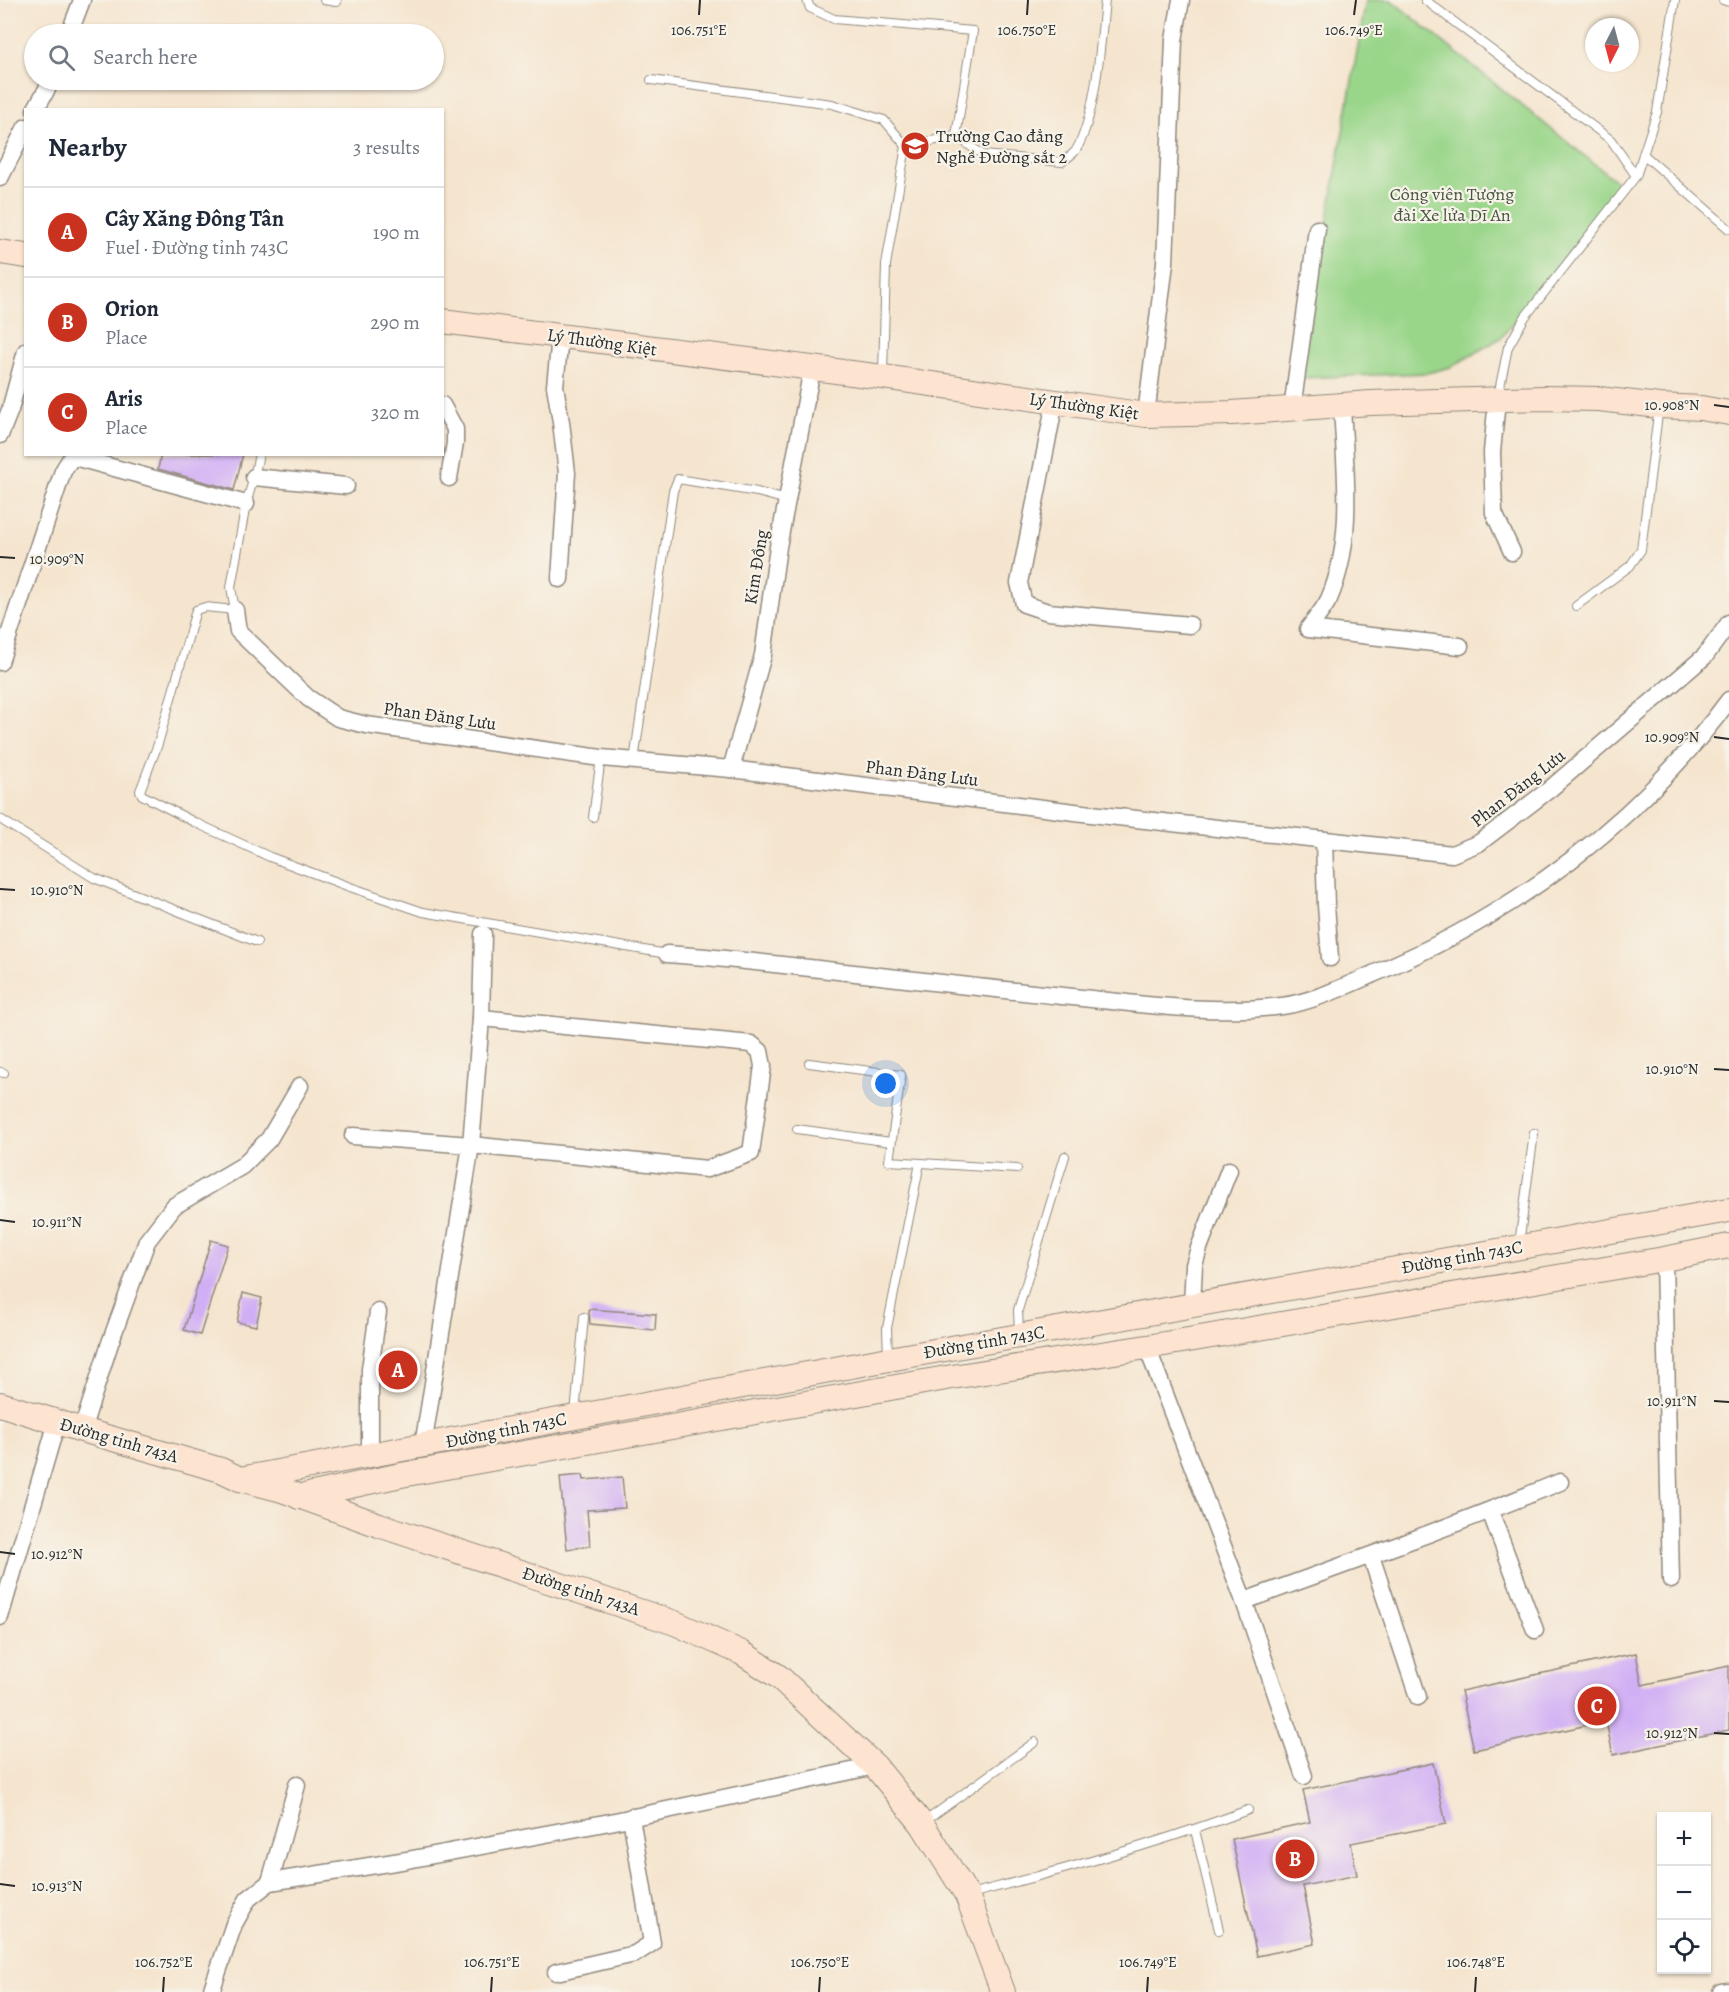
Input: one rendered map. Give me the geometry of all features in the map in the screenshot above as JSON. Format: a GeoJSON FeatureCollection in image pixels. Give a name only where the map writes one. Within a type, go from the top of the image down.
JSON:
{"type":"FeatureCollection","features":[{"type":"Feature","properties":{"kind":"main road"},"geometry":{"type":"LineString","coordinates":[[0,252],[24,256]]}},
{"type":"Feature","properties":{"kind":"main road","name":"Lý Thường Kiệt"},"geometry":{"type":"LineString","coordinates":[[444,321],[883,378],[1146,415],[1232,413],[1370,403],[1599,399],[1701,408],[1729,413]]}},
{"type":"Feature","properties":{"kind":"main road","name":"Đường tỉnh 743C"},"geometry":{"type":"LineString","coordinates":[[240,1479],[889,1359],[1729,1210]]}},
{"type":"Feature","properties":{"kind":"main road","name":"Đường tỉnh 743C"},"geometry":{"type":"LineString","coordinates":[[299,1497],[364,1483],[952,1377],[1147,1347],[1729,1246]]}},
{"type":"Feature","properties":{"kind":"main road","name":"Đường tỉnh 743A"},"geometry":{"type":"LineString","coordinates":[[0,1404],[221,1470],[240,1479],[299,1497],[379,1526],[638,1610],[710,1637],[742,1653],[779,1677],[875,1766],[922,1824],[967,1895],[1003,1992]]}},
{"type":"Feature","properties":{"kind":"main road"},"geometry":{"type":"LineString","coordinates":[[363,1457],[364,1483],[379,1526]]}},
{"type":"Feature","properties":{"kind":"street"},"geometry":{"type":"LineString","coordinates":[[73,24],[82,0]]}},
{"type":"Feature","properties":{"kind":"street"},"geometry":{"type":"LineString","coordinates":[[1146,415],[1165,263],[1174,40],[1180,0]]}},
{"type":"Feature","properties":{"kind":"street"},"geometry":{"type":"LineString","coordinates":[[36,108],[46,90]]}},
{"type":"Feature","properties":{"kind":"street"},"geometry":{"type":"LineString","coordinates":[[0,178],[24,131]]}},
{"type":"Feature","properties":{"kind":"street"},"geometry":{"type":"LineString","coordinates":[[1292,409],[1317,229]]}},
{"type":"Feature","properties":{"kind":"street"},"geometry":{"type":"LineString","coordinates":[[560,337],[555,386],[567,473],[560,579]]}},
{"type":"Feature","properties":{"kind":"street"},"geometry":{"type":"LineString","coordinates":[[0,435],[10,410],[24,358]]}},
{"type":"Feature","properties":{"kind":"street","name":"Kim Đồng"},"geometry":{"type":"LineString","coordinates":[[731,769],[763,655],[778,547],[812,369]]}},
{"type":"Feature","properties":{"kind":"street"},"geometry":{"type":"LineString","coordinates":[[1497,400],[1492,452],[1494,513],[1512,552]]}},
{"type":"Feature","properties":{"kind":"street"},"geometry":{"type":"LineString","coordinates":[[1055,402],[1019,583],[1024,604],[1048,612],[1190,625]]}},
{"type":"Feature","properties":{"kind":"street"},"geometry":{"type":"LineString","coordinates":[[1342,406],[1346,501],[1344,549],[1328,600],[1308,629],[1460,646]]}},
{"type":"Feature","properties":{"kind":"street"},"geometry":{"type":"LineString","coordinates":[[444,409],[455,429],[449,478]]}},
{"type":"Feature","properties":{"kind":"street"},"geometry":{"type":"LineString","coordinates":[[0,662],[63,471],[71,458],[246,504]]}},
{"type":"Feature","properties":{"kind":"street"},"geometry":{"type":"LineString","coordinates":[[255,477],[346,486]]}},
{"type":"Feature","properties":{"kind":"street","name":"Phan Đăng Lưu"},"geometry":{"type":"LineString","coordinates":[[235,610],[238,631],[308,698],[338,718],[366,725],[634,762],[731,769],[1091,814],[1452,854],[1479,843],[1550,789],[1705,656],[1729,623]]}},
{"type":"Feature","properties":{"kind":"street"},"geometry":{"type":"LineString","coordinates":[[667,954],[1192,1009],[1251,1009],[1287,1005],[1337,989],[1392,966],[1474,924],[1532,887],[1603,836],[1648,793],[1714,720],[1729,700]]}},
{"type":"Feature","properties":{"kind":"street"},"geometry":{"type":"LineString","coordinates":[[1324,840],[1330,958]]}},
{"type":"Feature","properties":{"kind":"street"},"geometry":{"type":"LineString","coordinates":[[423,1446],[471,1145],[481,1018],[483,934]]}},
{"type":"Feature","properties":{"kind":"street"},"geometry":{"type":"LineString","coordinates":[[353,1136],[471,1145],[707,1169],[751,1154],[763,1066],[760,1051],[752,1044],[481,1018]]}},
{"type":"Feature","properties":{"kind":"street"},"geometry":{"type":"LineString","coordinates":[[82,1430],[110,1343],[147,1241],[174,1206],[242,1166],[268,1138],[300,1086]]}},
{"type":"Feature","properties":{"kind":"street"},"geometry":{"type":"LineString","coordinates":[[1192,1305],[1194,1265],[1229,1170]]}},
{"type":"Feature","properties":{"kind":"street"},"geometry":{"type":"LineString","coordinates":[[1664,1259],[1671,1580]]}},
{"type":"Feature","properties":{"kind":"street"},"geometry":{"type":"LineString","coordinates":[[363,1457],[370,1369],[378,1312]]}},
{"type":"Feature","properties":{"kind":"street"},"geometry":{"type":"LineString","coordinates":[[1147,1347],[1244,1601],[1304,1776]]}},
{"type":"Feature","properties":{"kind":"street"},"geometry":{"type":"LineString","coordinates":[[0,1617],[57,1422]]}},
{"type":"Feature","properties":{"kind":"street"},"geometry":{"type":"LineString","coordinates":[[1244,1601],[1371,1556],[1560,1482]]}},
{"type":"Feature","properties":{"kind":"street"},"geometry":{"type":"LineString","coordinates":[[1490,1511],[1535,1630]]}},
{"type":"Feature","properties":{"kind":"street"},"geometry":{"type":"LineString","coordinates":[[1371,1556],[1418,1697]]}},
{"type":"Feature","properties":{"kind":"street"},"geometry":{"type":"LineString","coordinates":[[211,1992],[234,1924],[248,1899],[270,1882],[407,1860],[631,1817],[875,1766]]}},
{"type":"Feature","properties":{"kind":"street"},"geometry":{"type":"LineString","coordinates":[[270,1882],[297,1785]]}},
{"type":"Feature","properties":{"kind":"street"},"geometry":{"type":"LineString","coordinates":[[556,1972],[635,1954],[652,1943],[631,1817]]}},
{"type":"Feature","properties":{"kind":"street"},"geometry":{"type":"LineString","coordinates":[[1721,1992],[1729,1991]]}},
{"type":"Feature","properties":{"kind":"lane"},"geometry":{"type":"LineString","coordinates":[[324,0],[337,2]]}},
{"type":"Feature","properties":{"kind":"lane"},"geometry":{"type":"LineString","coordinates":[[807,0],[810,8],[834,19],[973,31],[956,136]]}},
{"type":"Feature","properties":{"kind":"lane"},"geometry":{"type":"LineString","coordinates":[[906,146],[956,136],[983,155],[1062,162],[1075,151],[1088,118],[1100,51],[1105,0]]}},
{"type":"Feature","properties":{"kind":"lane"},"geometry":{"type":"LineString","coordinates":[[1425,0],[1611,140],[1636,176]]}},
{"type":"Feature","properties":{"kind":"lane"},"geometry":{"type":"LineString","coordinates":[[1497,400],[1508,347],[1525,317],[1636,176],[1657,112],[1675,0]]}},
{"type":"Feature","properties":{"kind":"lane"},"geometry":{"type":"LineString","coordinates":[[1723,0],[1729,2]]}},
{"type":"Feature","properties":{"kind":"lane"},"geometry":{"type":"LineString","coordinates":[[651,80],[832,104],[884,120],[906,146],[886,265],[883,378]]}},
{"type":"Feature","properties":{"kind":"lane"},"geometry":{"type":"LineString","coordinates":[[1643,154],[1729,229]]}},
{"type":"Feature","properties":{"kind":"lane"},"geometry":{"type":"LineString","coordinates":[[1576,606],[1630,566],[1641,550],[1659,406]]}},
{"type":"Feature","properties":{"kind":"lane","name":"Phan Đăng Lưu"},"geometry":{"type":"LineString","coordinates":[[235,610],[231,587],[246,504],[255,477],[259,456]]}},
{"type":"Feature","properties":{"kind":"lane"},"geometry":{"type":"LineString","coordinates":[[634,762],[674,490],[678,479],[757,492],[787,500]]}},
{"type":"Feature","properties":{"kind":"lane"},"geometry":{"type":"LineString","coordinates":[[235,610],[205,607],[196,610],[158,744],[140,790],[145,798],[270,857],[423,912],[667,954]]}},
{"type":"Feature","properties":{"kind":"lane"},"geometry":{"type":"LineString","coordinates":[[593,817],[601,758]]}},
{"type":"Feature","properties":{"kind":"lane"},"geometry":{"type":"LineString","coordinates":[[0,819],[94,878],[257,942]]}},
{"type":"Feature","properties":{"kind":"lane"},"geometry":{"type":"LineString","coordinates":[[809,1063],[901,1075],[889,1161],[1017,1169]]}},
{"type":"Feature","properties":{"kind":"lane"},"geometry":{"type":"LineString","coordinates":[[797,1129],[891,1142]]}},
{"type":"Feature","properties":{"kind":"lane"},"geometry":{"type":"LineString","coordinates":[[1518,1247],[1534,1133]]}},
{"type":"Feature","properties":{"kind":"lane"},"geometry":{"type":"LineString","coordinates":[[1020,1336],[1018,1310],[1065,1156]]}},
{"type":"Feature","properties":{"kind":"lane"},"geometry":{"type":"LineString","coordinates":[[889,1359],[887,1328],[920,1162]]}},
{"type":"Feature","properties":{"kind":"lane"},"geometry":{"type":"LineString","coordinates":[[575,1418],[584,1317]]}},
{"type":"Feature","properties":{"kind":"lane"},"geometry":{"type":"LineString","coordinates":[[922,1824],[1035,1742]]}},
{"type":"Feature","properties":{"kind":"lane"},"geometry":{"type":"LineString","coordinates":[[967,1895],[1058,1871],[1195,1830],[1248,1810]]}},
{"type":"Feature","properties":{"kind":"lane"},"geometry":{"type":"LineString","coordinates":[[1195,1830],[1219,1930]]}},
{"type":"Feature","properties":{"kind":"green space","name":"Công viên Tượng đài Xe lửa Dĩ An"},"geometry":{"type":"Polygon","coordinates":[[[1366,0],[1391,0],[1622,186],[1501,338],[1451,367],[1427,373],[1300,378],[1366,0]]]}},
{"type":"Feature","properties":{"kind":"building"},"geometry":{"type":"Polygon","coordinates":[[[161,456],[242,456],[234,490],[158,469],[161,456]]]}},
{"type":"Feature","properties":{"kind":"building"},"geometry":{"type":"Polygon","coordinates":[[[211,1240],[228,1245],[200,1335],[184,1330],[211,1240]]]}},
{"type":"Feature","properties":{"kind":"building"},"geometry":{"type":"Polygon","coordinates":[[[243,1293],[262,1298],[256,1326],[237,1322],[243,1293]]]}},
{"type":"Feature","properties":{"kind":"building"},"geometry":{"type":"Polygon","coordinates":[[[589,1309],[656,1314],[655,1330],[590,1324],[589,1309]]]}},
{"type":"Feature","properties":{"kind":"building"},"geometry":{"type":"Polygon","coordinates":[[[583,1475],[584,1480],[622,1477],[625,1508],[587,1510],[590,1546],[567,1549],[560,1477],[583,1475]]]}},
{"type":"Feature","properties":{"kind":"building"},"geometry":{"type":"Polygon","coordinates":[[[1636,1653],[1642,1685],[1729,1666],[1729,1730],[1613,1755],[1606,1721],[1474,1750],[1461,1691],[1636,1653]]]}},
{"type":"Feature","properties":{"kind":"building"},"geometry":{"type":"Polygon","coordinates":[[[1433,1763],[1446,1824],[1351,1843],[1357,1875],[1303,1886],[1315,1944],[1257,1956],[1232,1839],[1310,1822],[1303,1790],[1433,1763]]]}},
{"type":"Feature","properties":{"kind":"place","name":"Trường Cao đẳng Nghề Đường sắt 2"},"geometry":{"type":"Point","coordinates":[915,146]}},
{"type":"Feature","properties":{"kind":"place","name":"Cây Xăng Đông Tân"},"geometry":{"type":"Point","coordinates":[398,1370]}},
{"type":"Feature","properties":{"kind":"place","name":"Aris"},"geometry":{"type":"Point","coordinates":[1597,1706]}},
{"type":"Feature","properties":{"kind":"place","name":"Orion"},"geometry":{"type":"Point","coordinates":[1295,1859]}}]}
